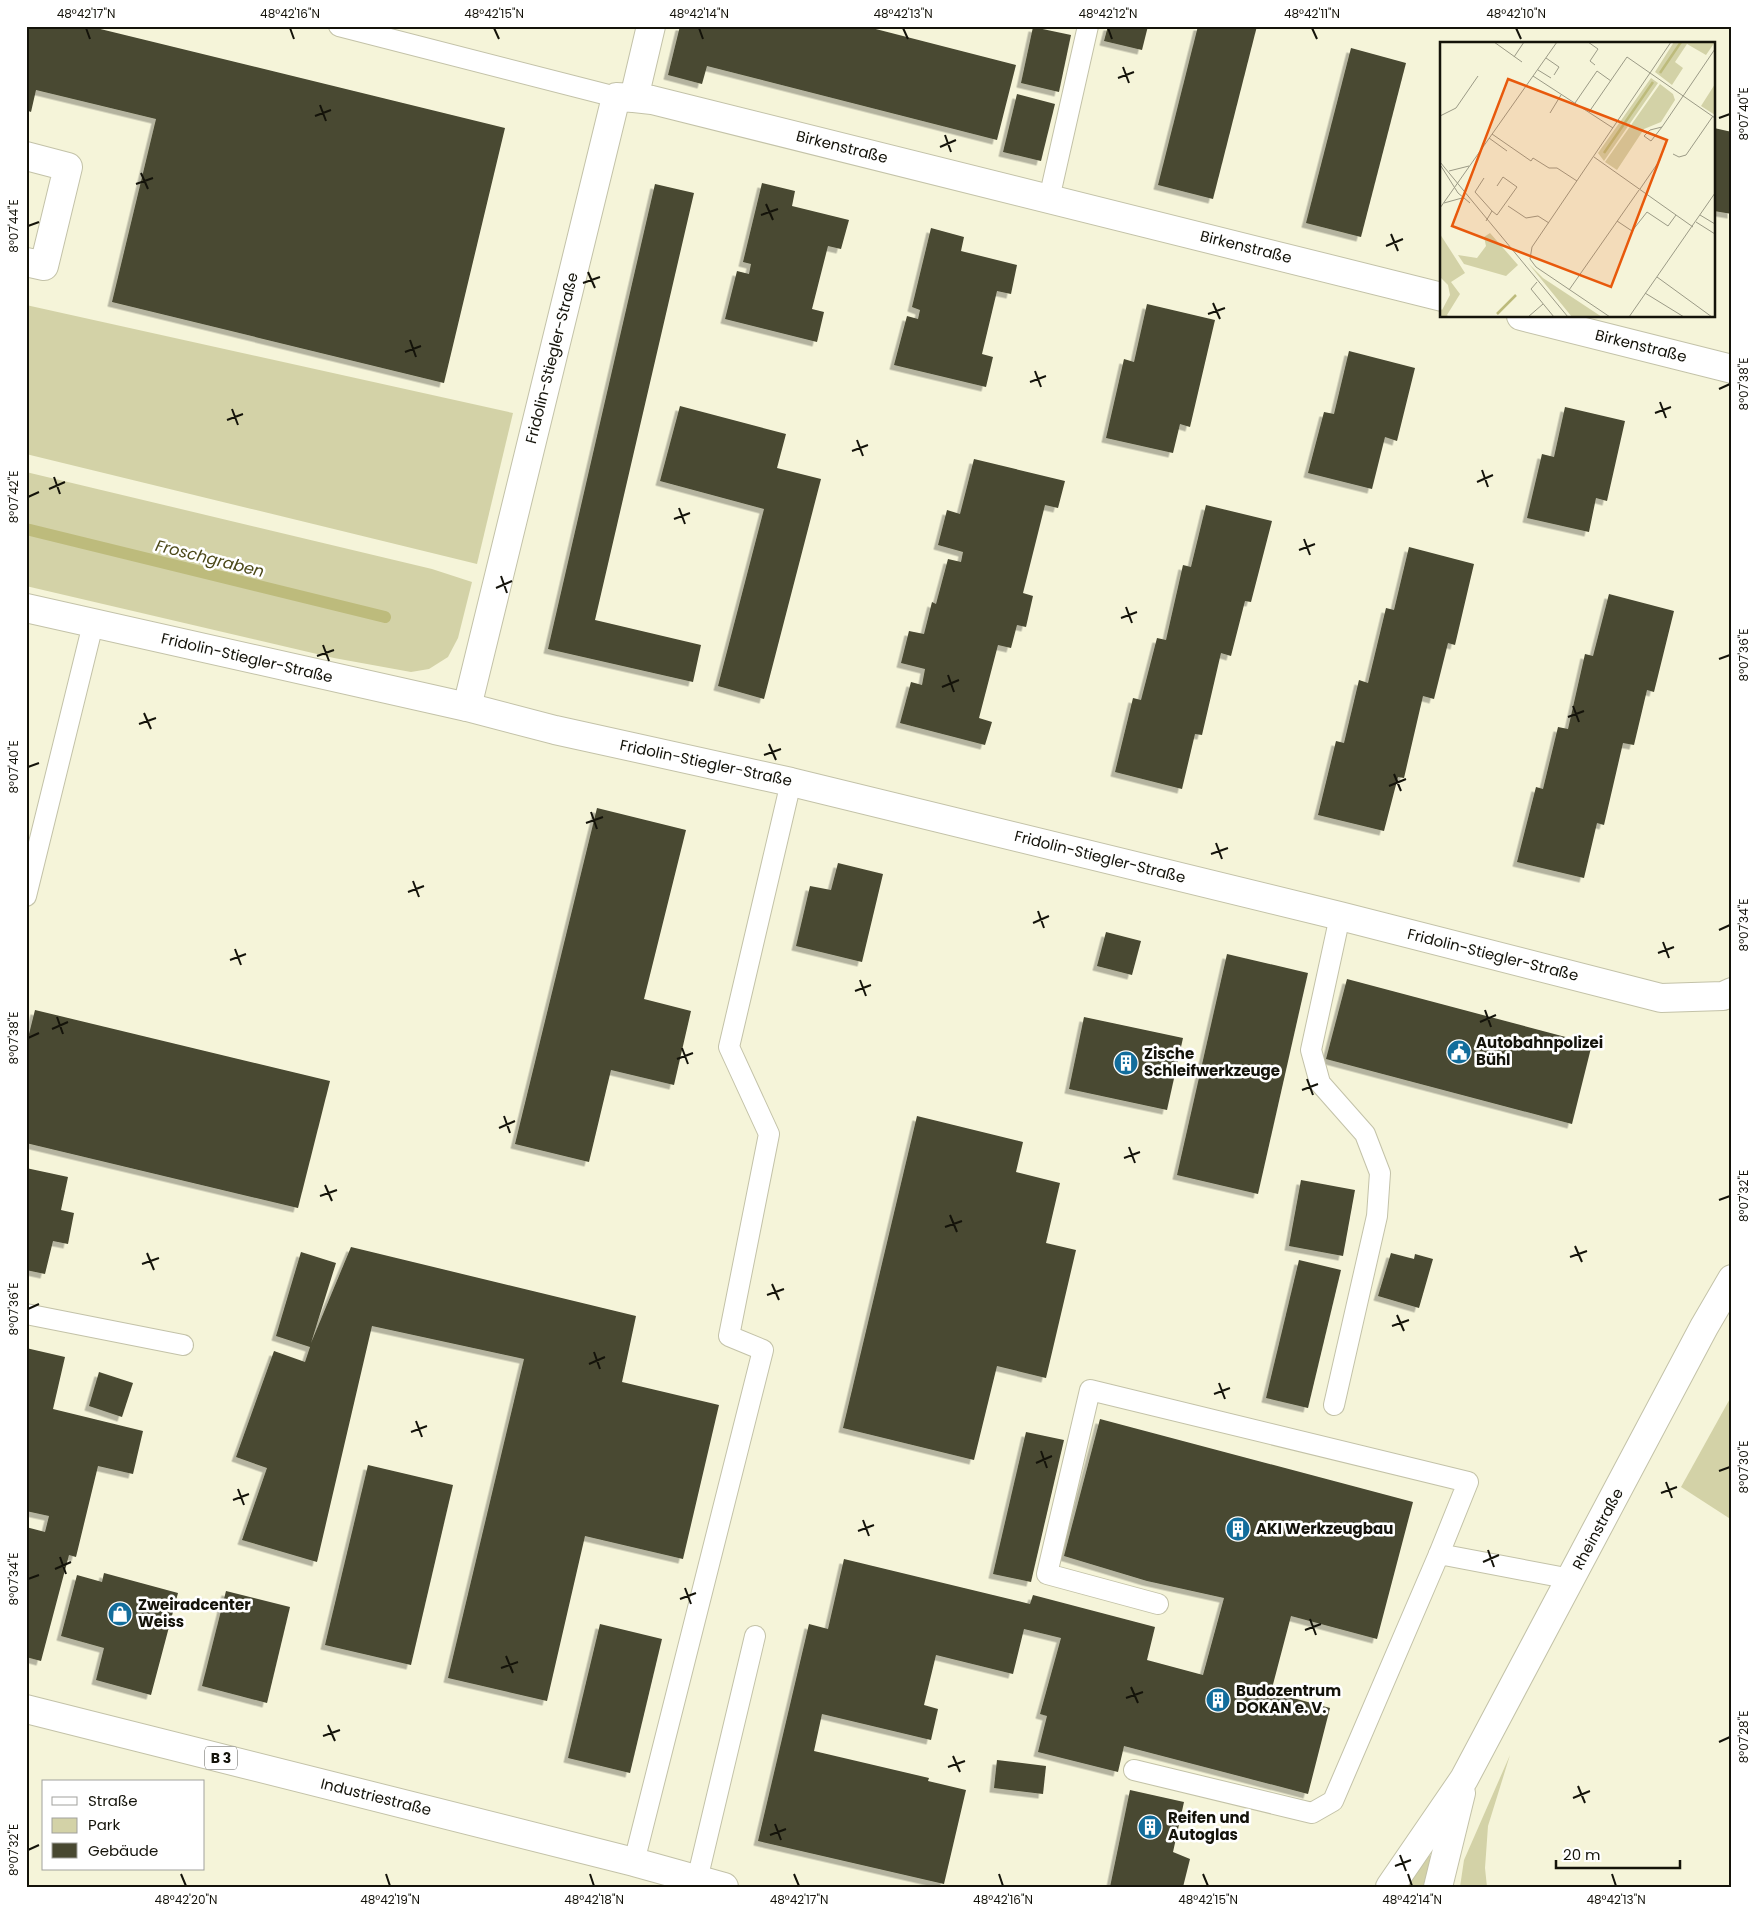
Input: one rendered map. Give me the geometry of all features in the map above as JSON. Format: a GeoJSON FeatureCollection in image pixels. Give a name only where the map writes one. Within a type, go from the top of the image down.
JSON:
{"type":"FeatureCollection","features":[{"type":"Feature","properties":{"kind":"street","name":"Fridolin-Stiegler-Straße"},"geometry":{"type":"LineString","coordinates":[[468,708],[625,97],[651,26]]}},
{"type":"Feature","properties":{"kind":"street","name":"Birkenstraße"},"geometry":{"type":"LineString","coordinates":[[625,97],[652,100],[1440,296]]}},
{"type":"Feature","properties":{"kind":"street"},"geometry":{"type":"LineString","coordinates":[[26,156],[68,167],[44,266],[26,262]]}},
{"type":"Feature","properties":{"kind":"street","name":"Birkenstraße"},"geometry":{"type":"LineString","coordinates":[[1529,318],[1732,369]]}},
{"type":"Feature","properties":{"kind":"street","name":"Fridolin-Stiegler-Straße"},"geometry":{"type":"LineString","coordinates":[[26,608],[468,708],[555,730],[791,782],[1340,916],[1660,998],[1723,996],[1732,992]]}},
{"type":"Feature","properties":{"kind":"street","name":"Rheinstraße"},"geometry":{"type":"LineString","coordinates":[[1390,1887],[1464,1779],[1704,1327],[1732,1279]]}},
{"type":"Feature","properties":{"kind":"street","name":"Industriestraße"},"geometry":{"type":"LineString","coordinates":[[26,1709],[634,1862],[724,1887]]}},
{"type":"Feature","properties":{"kind":"street","name":"Rheinstraße"},"geometry":{"type":"LineString","coordinates":[[1438,1887],[1464,1779]]}},
{"type":"Feature","properties":{"kind":"lane"},"geometry":{"type":"LineString","coordinates":[[339,26],[625,97]]}},
{"type":"Feature","properties":{"kind":"lane"},"geometry":{"type":"LineString","coordinates":[[1049,199],[1088,26]]}},
{"type":"Feature","properties":{"kind":"lane"},"geometry":{"type":"LineString","coordinates":[[26,896],[93,624]]}},
{"type":"Feature","properties":{"kind":"lane"},"geometry":{"type":"LineString","coordinates":[[634,1862],[764,1350],[728,1336],[769,1134],[729,1046],[791,782]]}},
{"type":"Feature","properties":{"kind":"lane"},"geometry":{"type":"LineString","coordinates":[[1334,1405],[1377,1216],[1380,1173],[1366,1134],[1320,1082],[1311,1050],[1340,916]]}},
{"type":"Feature","properties":{"kind":"lane"},"geometry":{"type":"LineString","coordinates":[[26,1314],[183,1345]]}},
{"type":"Feature","properties":{"kind":"lane"},"geometry":{"type":"LineString","coordinates":[[1134,1770],[1312,1813],[1333,1801],[1468,1482],[1090,1390],[1048,1574],[1158,1604]]}},
{"type":"Feature","properties":{"kind":"lane"},"geometry":{"type":"LineString","coordinates":[[1439,1554],[1571,1579]]}},
{"type":"Feature","properties":{"kind":"lane"},"geometry":{"type":"LineString","coordinates":[[697,1880],[755,1636]]}},
{"type":"Feature","properties":{"kind":"green space"},"geometry":{"type":"Polygon","coordinates":[[[26,305],[513,413],[477,564],[26,454],[26,305]]]}},
{"type":"Feature","properties":{"kind":"green space"},"geometry":{"type":"Polygon","coordinates":[[[26,472],[432,569],[472,582],[458,638],[448,657],[429,669],[411,672],[334,658],[26,586],[26,472]]]}},
{"type":"Feature","properties":{"kind":"green space"},"geometry":{"type":"Polygon","coordinates":[[[1732,1395],[1732,1520],[1681,1487],[1732,1395]]]}},
{"type":"Feature","properties":{"kind":"green space"},"geometry":{"type":"Polygon","coordinates":[[[1510,1755],[1488,1826],[1485,1868],[1487,1887],[1460,1887],[1464,1860],[1510,1755]]]}},
{"type":"Feature","properties":{"kind":"green space"},"geometry":{"type":"Polygon","coordinates":[[[1426,1850],[1431,1858],[1423,1887],[1404,1887],[1426,1850]]]}},
{"type":"Feature","properties":{"kind":"building"},"geometry":{"type":"Polygon","coordinates":[[[26,26],[88,26],[505,128],[444,383],[112,302],[156,119],[36,90],[31,112],[26,110],[26,26]]]}},
{"type":"Feature","properties":{"kind":"building"},"geometry":{"type":"Polygon","coordinates":[[[680,26],[864,26],[1016,65],[997,140],[707,66],[702,84],[668,75],[680,26]]]}},
{"type":"Feature","properties":{"kind":"building"},"geometry":{"type":"Polygon","coordinates":[[[1108,26],[1148,26],[1142,50],[1104,41],[1108,26]]]}},
{"type":"Feature","properties":{"kind":"building"},"geometry":{"type":"Polygon","coordinates":[[[1198,26],[1257,26],[1213,199],[1158,185],[1198,26]]]}},
{"type":"Feature","properties":{"kind":"building"},"geometry":{"type":"Polygon","coordinates":[[[1033,27],[1071,35],[1059,92],[1021,83],[1033,27]]]}},
{"type":"Feature","properties":{"kind":"building"},"geometry":{"type":"Polygon","coordinates":[[[1351,48],[1406,63],[1361,237],[1306,223],[1351,48]]]}},
{"type":"Feature","properties":{"kind":"building"},"geometry":{"type":"Polygon","coordinates":[[[1017,94],[1055,104],[1041,161],[1003,152],[1017,94]]]}},
{"type":"Feature","properties":{"kind":"building"},"geometry":{"type":"Polygon","coordinates":[[[1716,128],[1732,132],[1732,214],[1716,211],[1716,128]]]}},
{"type":"Feature","properties":{"kind":"building"},"geometry":{"type":"Polygon","coordinates":[[[762,183],[795,191],[792,206],[849,220],[841,249],[828,246],[812,309],[824,312],[817,342],[725,319],[737,271],[749,274],[751,264],[743,262],[762,183]]]}},
{"type":"Feature","properties":{"kind":"building"},"geometry":{"type":"Polygon","coordinates":[[[655,184],[694,193],[595,620],[701,645],[693,682],[548,649],[655,184]]]}},
{"type":"Feature","properties":{"kind":"building"},"geometry":{"type":"Polygon","coordinates":[[[931,228],[964,237],[961,251],[1017,265],[1011,294],[997,291],[982,354],[993,357],[986,387],[894,365],[907,316],[918,319],[920,310],[912,307],[931,228]]]}},
{"type":"Feature","properties":{"kind":"building"},"geometry":{"type":"Polygon","coordinates":[[[1147,304],[1215,320],[1190,427],[1180,424],[1173,453],[1106,438],[1124,359],[1134,362],[1147,304]]]}},
{"type":"Feature","properties":{"kind":"building"},"geometry":{"type":"Polygon","coordinates":[[[1349,351],[1415,368],[1397,441],[1385,437],[1372,489],[1308,473],[1324,412],[1334,414],[1349,351]]]}},
{"type":"Feature","properties":{"kind":"building"},"geometry":{"type":"Polygon","coordinates":[[[680,406],[786,434],[777,468],[821,479],[764,699],[718,686],[764,509],[660,481],[680,406]]]}},
{"type":"Feature","properties":{"kind":"building"},"geometry":{"type":"Polygon","coordinates":[[[1565,407],[1625,421],[1607,501],[1596,498],[1589,532],[1527,518],[1542,454],[1554,457],[1565,407]]]}},
{"type":"Feature","properties":{"kind":"building"},"geometry":{"type":"Polygon","coordinates":[[[974,459],[1065,481],[1058,508],[1045,505],[1023,593],[1033,596],[1026,627],[1017,625],[1011,648],[998,645],[979,718],[992,722],[985,745],[900,723],[911,682],[922,685],[925,669],[901,663],[909,631],[924,634],[932,602],[936,604],[948,559],[961,562],[963,552],[938,545],[947,510],[960,514],[974,459]]]}},
{"type":"Feature","properties":{"kind":"building"},"geometry":{"type":"Polygon","coordinates":[[[1206,505],[1272,521],[1251,602],[1245,601],[1231,656],[1221,653],[1202,735],[1195,734],[1182,789],[1115,772],[1133,698],[1141,700],[1157,638],[1166,640],[1183,565],[1191,567],[1206,505]]]}},
{"type":"Feature","properties":{"kind":"building"},"geometry":{"type":"Polygon","coordinates":[[[1409,547],[1474,564],[1455,645],[1448,643],[1434,699],[1423,696],[1404,778],[1398,777],[1384,831],[1318,815],[1336,741],[1344,743],[1359,680],[1368,683],[1386,608],[1394,610],[1409,547]]]}},
{"type":"Feature","properties":{"kind":"building"},"geometry":{"type":"Polygon","coordinates":[[[1609,594],[1674,611],[1654,692],[1647,690],[1634,745],[1623,743],[1604,825],[1597,823],[1584,878],[1517,862],[1536,787],[1543,789],[1558,727],[1568,729],[1585,654],[1593,656],[1609,594]]]}},
{"type":"Feature","properties":{"kind":"building"},"geometry":{"type":"Polygon","coordinates":[[[597,808],[686,830],[644,999],[691,1011],[674,1085],[611,1070],[589,1162],[515,1144],[597,808]]]}},
{"type":"Feature","properties":{"kind":"building"},"geometry":{"type":"Polygon","coordinates":[[[838,863],[883,874],[862,962],[796,946],[810,886],[831,890],[838,863]]]}},
{"type":"Feature","properties":{"kind":"building"},"geometry":{"type":"Polygon","coordinates":[[[1106,932],[1141,941],[1132,975],[1097,966],[1106,932]]]}},
{"type":"Feature","properties":{"kind":"building"},"geometry":{"type":"Polygon","coordinates":[[[1227,954],[1308,973],[1258,1194],[1177,1175],[1227,954]]]}},
{"type":"Feature","properties":{"kind":"building","name":"Autobahnpolizei Bühl"},"geometry":{"type":"Polygon","coordinates":[[[1347,979],[1592,1044],[1572,1124],[1326,1059],[1347,979]]]}},
{"type":"Feature","properties":{"kind":"building"},"geometry":{"type":"Polygon","coordinates":[[[35,1010],[330,1081],[298,1208],[26,1143],[26,1046],[35,1010]]]}},
{"type":"Feature","properties":{"kind":"building","name":"Zische Schleifwerkzeuge"},"geometry":{"type":"Polygon","coordinates":[[[1084,1017],[1183,1038],[1167,1110],[1069,1089],[1084,1017]]]}},
{"type":"Feature","properties":{"kind":"building"},"geometry":{"type":"Polygon","coordinates":[[[917,1116],[1023,1142],[1016,1172],[1060,1183],[1046,1243],[1076,1250],[1046,1378],[997,1366],[974,1460],[843,1428],[917,1116]]]}},
{"type":"Feature","properties":{"kind":"building"},"geometry":{"type":"Polygon","coordinates":[[[26,1168],[68,1177],[61,1210],[74,1213],[68,1244],[53,1241],[45,1274],[26,1270],[26,1168]]]}},
{"type":"Feature","properties":{"kind":"building"},"geometry":{"type":"Polygon","coordinates":[[[1301,1180],[1355,1190],[1343,1256],[1289,1246],[1301,1180]]]}},
{"type":"Feature","properties":{"kind":"building"},"geometry":{"type":"Polygon","coordinates":[[[351,1247],[636,1316],[622,1382],[719,1405],[683,1559],[585,1536],[547,1701],[448,1678],[524,1359],[372,1326],[317,1562],[242,1540],[267,1468],[236,1457],[274,1351],[305,1362],[310,1347],[276,1336],[301,1252],[336,1263],[311,1343],[351,1247]]]}},
{"type":"Feature","properties":{"kind":"building"},"geometry":{"type":"Polygon","coordinates":[[[1391,1253],[1414,1259],[1415,1254],[1433,1259],[1419,1308],[1378,1296],[1391,1253]]]}},
{"type":"Feature","properties":{"kind":"building"},"geometry":{"type":"Polygon","coordinates":[[[1299,1260],[1341,1270],[1308,1408],[1266,1398],[1299,1260]]]}},
{"type":"Feature","properties":{"kind":"building"},"geometry":{"type":"Polygon","coordinates":[[[26,1348],[65,1357],[53,1409],[143,1431],[133,1474],[98,1466],[76,1557],[69,1555],[41,1661],[26,1657],[26,1527],[45,1532],[49,1516],[26,1511],[26,1348]]]}},
{"type":"Feature","properties":{"kind":"building"},"geometry":{"type":"Polygon","coordinates":[[[99,1372],[133,1383],[122,1417],[89,1406],[99,1372]]]}},
{"type":"Feature","properties":{"kind":"building"},"geometry":{"type":"Polygon","coordinates":[[[1100,1419],[1413,1502],[1377,1639],[1291,1616],[1271,1692],[1330,1708],[1308,1794],[1124,1746],[1118,1772],[1038,1752],[1047,1716],[1040,1714],[1061,1638],[1024,1629],[1013,1674],[936,1655],[924,1705],[938,1709],[931,1740],[822,1714],[814,1751],[929,1778],[928,1781],[966,1790],[944,1884],[758,1841],[809,1624],[828,1629],[844,1559],[1030,1604],[1033,1595],[1155,1627],[1147,1660],[1203,1675],[1224,1598],[1147,1581],[1064,1556],[1100,1419]]]}},
{"type":"Feature","properties":{"kind":"building"},"geometry":{"type":"Polygon","coordinates":[[[1026,1432],[1064,1440],[1031,1582],[993,1574],[1026,1432]]]}},
{"type":"Feature","properties":{"kind":"building"},"geometry":{"type":"Polygon","coordinates":[[[368,1465],[453,1485],[411,1665],[325,1645],[368,1465]]]}},
{"type":"Feature","properties":{"kind":"building","name":"Zweiradcenter Weiss"},"geometry":{"type":"Polygon","coordinates":[[[104,1573],[178,1593],[151,1695],[96,1680],[104,1648],[61,1636],[77,1575],[102,1582],[104,1573]]]}},
{"type":"Feature","properties":{"kind":"building"},"geometry":{"type":"Polygon","coordinates":[[[226,1591],[290,1607],[267,1703],[202,1686],[226,1591]]]}},
{"type":"Feature","properties":{"kind":"building"},"geometry":{"type":"Polygon","coordinates":[[[600,1624],[662,1639],[630,1773],[568,1758],[600,1624]]]}},
{"type":"Feature","properties":{"kind":"building"},"geometry":{"type":"Polygon","coordinates":[[[997,1760],[1046,1766],[1043,1794],[994,1788],[997,1760]]]}},
{"type":"Feature","properties":{"kind":"building","name":"Reifen und Autoglas"},"geometry":{"type":"Polygon","coordinates":[[[1130,1790],[1184,1802],[1173,1852],[1190,1859],[1183,1887],[1110,1887],[1130,1790]]]}},
{"type":"Feature","properties":{"kind":"waterway","name":"Froschgraben"},"geometry":{"type":"LineString","coordinates":[[26,529],[385,617]]}},
{"type":"Feature","properties":{"kind":"place","name":"Autobahnpolizei Bühl"},"geometry":{"type":"Point","coordinates":[1459,1052]}},
{"type":"Feature","properties":{"kind":"place","name":"Zische Schleifwerkzeuge"},"geometry":{"type":"Point","coordinates":[1126,1063]}},
{"type":"Feature","properties":{"kind":"place","name":"AKI Werkzeugbau"},"geometry":{"type":"Point","coordinates":[1238,1529]}},
{"type":"Feature","properties":{"kind":"place","name":"Zweiradcenter Weiss"},"geometry":{"type":"Point","coordinates":[120,1614]}},
{"type":"Feature","properties":{"kind":"place","name":"Budozentrum DOKAN e. V."},"geometry":{"type":"Point","coordinates":[1218,1700]}},
{"type":"Feature","properties":{"kind":"place","name":"Reifen und Autoglas"},"geometry":{"type":"Point","coordinates":[1150,1827]}}]}
